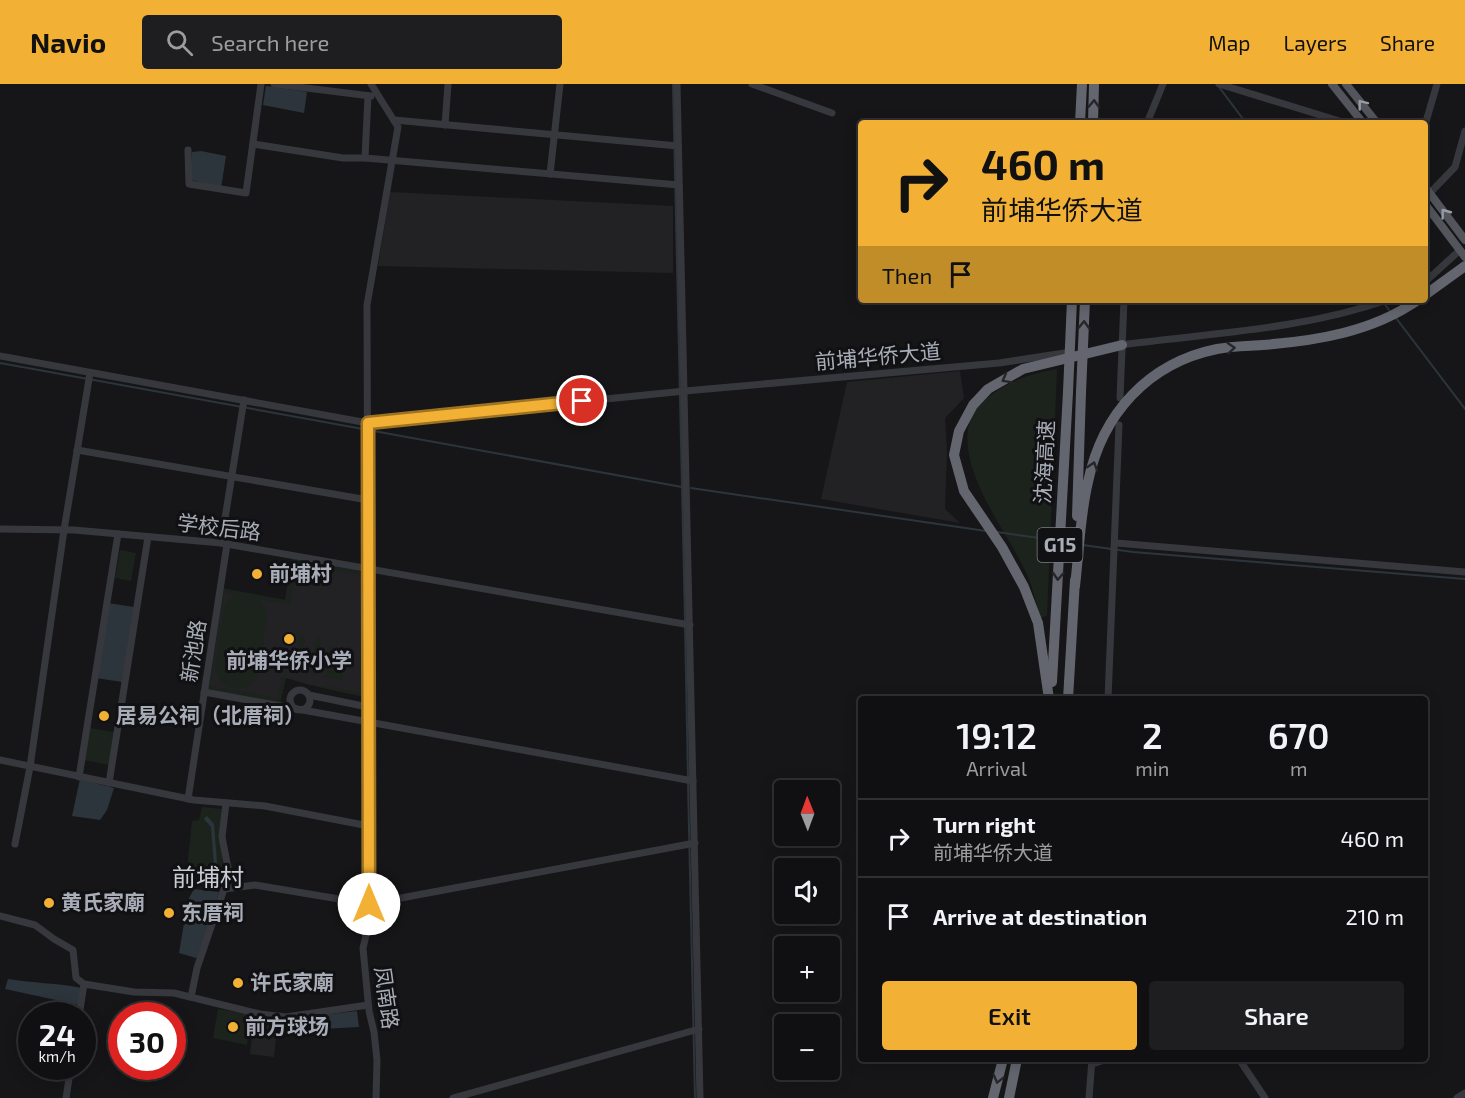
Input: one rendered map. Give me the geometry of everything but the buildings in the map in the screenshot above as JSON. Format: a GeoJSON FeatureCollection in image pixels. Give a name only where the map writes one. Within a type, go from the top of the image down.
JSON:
{"type":"FeatureCollection","features":[{"type":"Feature","properties":{"kind":"highway"},"geometry":{"type":"LineString","coordinates":[[1080,120],[1082,84]]}},
{"type":"Feature","properties":{"kind":"highway"},"geometry":{"type":"LineString","coordinates":[[1093,120],[1094,84]]}},
{"type":"Feature","properties":{"kind":"highway"},"geometry":{"type":"LineString","coordinates":[[1428,293],[1465,266]]}},
{"type":"Feature","properties":{"kind":"highway","name":"沈海高速"},"geometry":{"type":"LineString","coordinates":[[1050,696],[1072,303]]}},
{"type":"Feature","properties":{"kind":"highway","name":"沈海高速"},"geometry":{"type":"LineString","coordinates":[[1068,696],[1075,586],[1085,303]]}},
{"type":"Feature","properties":{"kind":"highway"},"geometry":{"type":"LineString","coordinates":[[1075,586],[1088,481],[1103,434],[1126,401],[1152,375],[1187,357],[1218,349],[1306,342],[1335,335],[1374,323],[1412,303]]}},
{"type":"Feature","properties":{"kind":"highway"},"geometry":{"type":"LineString","coordinates":[[1050,696],[1038,623],[1024,587],[1002,547],[964,491],[954,455],[959,430],[973,405],[988,389],[1023,369],[1122,345]]}},
{"type":"Feature","properties":{"kind":"highway"},"geometry":{"type":"LineString","coordinates":[[993,1098],[1002,1062]]}},
{"type":"Feature","properties":{"kind":"highway"},"geometry":{"type":"LineString","coordinates":[[1009,1098],[1016,1062]]}},
{"type":"Feature","properties":{"kind":"main road"},"geometry":{"type":"LineString","coordinates":[[1332,84],[1361,120]]}},
{"type":"Feature","properties":{"kind":"main road"},"geometry":{"type":"LineString","coordinates":[[1346,84],[1375,120]]}},
{"type":"Feature","properties":{"kind":"main road"},"geometry":{"type":"LineString","coordinates":[[1428,191],[1465,240]]}},
{"type":"Feature","properties":{"kind":"main road"},"geometry":{"type":"LineString","coordinates":[[1428,208],[1462,253]]}},
{"type":"Feature","properties":{"kind":"street"},"geometry":{"type":"LineString","coordinates":[[188,150],[189,184],[246,193],[261,84]]}},
{"type":"Feature","properties":{"kind":"street"},"geometry":{"type":"LineString","coordinates":[[274,84],[380,98]]}},
{"type":"Feature","properties":{"kind":"street"},"geometry":{"type":"LineString","coordinates":[[371,84],[394,120],[676,146]]}},
{"type":"Feature","properties":{"kind":"street"},"geometry":{"type":"LineString","coordinates":[[445,125],[448,84]]}},
{"type":"Feature","properties":{"kind":"street"},"geometry":{"type":"LineString","coordinates":[[550,174],[560,84]]}},
{"type":"Feature","properties":{"kind":"street"},"geometry":{"type":"LineString","coordinates":[[677,84],[676,185],[695,1030],[700,1098]]}},
{"type":"Feature","properties":{"kind":"street"},"geometry":{"type":"LineString","coordinates":[[752,84],[776,88],[832,113]]}},
{"type":"Feature","properties":{"kind":"street"},"geometry":{"type":"LineString","coordinates":[[1148,120],[1163,84]]}},
{"type":"Feature","properties":{"kind":"street"},"geometry":{"type":"LineString","coordinates":[[1219,84],[1336,120]]}},
{"type":"Feature","properties":{"kind":"street"},"geometry":{"type":"LineString","coordinates":[[1426,120],[1437,84]]}},
{"type":"Feature","properties":{"kind":"street"},"geometry":{"type":"LineString","coordinates":[[365,158],[368,96]]}},
{"type":"Feature","properties":{"kind":"street","name":"凤南路"},"geometry":{"type":"LineString","coordinates":[[376,1098],[377,1060],[368,1005],[363,948],[369,923],[367,305],[398,127],[394,120]]}},
{"type":"Feature","properties":{"kind":"street"},"geometry":{"type":"LineString","coordinates":[[1428,189],[1455,167],[1465,130]]}},
{"type":"Feature","properties":{"kind":"street"},"geometry":{"type":"LineString","coordinates":[[253,144],[343,158],[393,160],[676,185]]}},
{"type":"Feature","properties":{"kind":"street"},"geometry":{"type":"LineString","coordinates":[[1428,280],[1462,253]]}},
{"type":"Feature","properties":{"kind":"street"},"geometry":{"type":"LineString","coordinates":[[1120,398],[1124,303]]}},
{"type":"Feature","properties":{"kind":"street","name":"前埔华侨大道"},"geometry":{"type":"LineString","coordinates":[[0,356],[89,377],[368,427],[682,391],[999,363],[1122,345],[1291,325],[1357,311],[1379,303]]}},
{"type":"Feature","properties":{"kind":"street"},"geometry":{"type":"LineString","coordinates":[[15,844],[30,766],[89,377]]}},
{"type":"Feature","properties":{"kind":"street","name":"新池路"},"geometry":{"type":"LineString","coordinates":[[188,799],[231,477],[243,405]]}},
{"type":"Feature","properties":{"kind":"street"},"geometry":{"type":"LineString","coordinates":[[1108,696],[1119,425]]}},
{"type":"Feature","properties":{"kind":"street"},"geometry":{"type":"LineString","coordinates":[[77,450],[368,500]]}},
{"type":"Feature","properties":{"kind":"street","name":"学校后路"},"geometry":{"type":"LineString","coordinates":[[0,529],[64,530],[224,543],[687,625]]}},
{"type":"Feature","properties":{"kind":"street"},"geometry":{"type":"LineString","coordinates":[[79,777],[118,534]]}},
{"type":"Feature","properties":{"kind":"street"},"geometry":{"type":"LineString","coordinates":[[109,783],[148,537]]}},
{"type":"Feature","properties":{"kind":"street"},"geometry":{"type":"LineString","coordinates":[[1115,547],[1465,572]]}},
{"type":"Feature","properties":{"kind":"street"},"geometry":{"type":"LineString","coordinates":[[299,710],[291,704],[292,694],[300,690],[309,695],[369,707]]}},
{"type":"Feature","properties":{"kind":"street"},"geometry":{"type":"LineString","coordinates":[[204,692],[690,781]]}},
{"type":"Feature","properties":{"kind":"street"},"geometry":{"type":"LineString","coordinates":[[299,710],[308,706],[309,695]]}},
{"type":"Feature","properties":{"kind":"street"},"geometry":{"type":"LineString","coordinates":[[0,760],[188,799],[265,806],[369,825]]}},
{"type":"Feature","properties":{"kind":"street"},"geometry":{"type":"LineString","coordinates":[[191,997],[197,968],[224,889],[228,868],[222,837],[226,803]]}},
{"type":"Feature","properties":{"kind":"street"},"geometry":{"type":"LineString","coordinates":[[224,889],[255,885],[369,904],[691,843]]}},
{"type":"Feature","properties":{"kind":"street"},"geometry":{"type":"LineString","coordinates":[[0,916],[35,925],[73,950],[76,978],[84,984],[134,992],[174,993],[260,1014],[286,1017],[368,1005]]}},
{"type":"Feature","properties":{"kind":"street"},"geometry":{"type":"LineString","coordinates":[[81,1002],[84,984]]}},
{"type":"Feature","properties":{"kind":"street"},"geometry":{"type":"LineString","coordinates":[[453,1098],[695,1030]]}},
{"type":"Feature","properties":{"kind":"street"},"geometry":{"type":"LineString","coordinates":[[1089,1098],[1092,1062]]}},
{"type":"Feature","properties":{"kind":"street"},"geometry":{"type":"LineString","coordinates":[[1241,1062],[1265,1098]]}},
{"type":"Feature","properties":{"kind":"street"},"geometry":{"type":"LineString","coordinates":[[66,1098],[69,1080]]}},
{"type":"Feature","properties":{"kind":"street"},"geometry":{"type":"LineString","coordinates":[[1457,1098],[1465,1093]]}},
{"type":"Feature","properties":{"kind":"shaded area"},"geometry":{"type":"Polygon","coordinates":[[[266,86],[307,92],[304,113],[263,105],[266,86]]]}},
{"type":"Feature","properties":{"kind":"shaded area"},"geometry":{"type":"Polygon","coordinates":[[[201,151],[226,156],[221,188],[191,180],[192,152],[201,151]]]}},
{"type":"Feature","properties":{"kind":"shaded area"},"geometry":{"type":"Polygon","coordinates":[[[390,192],[673,206],[673,273],[378,266],[390,192]]]}},
{"type":"Feature","properties":{"kind":"shaded area"},"geometry":{"type":"Polygon","coordinates":[[[1057,369],[1047,616],[1040,618],[1026,572],[981,491],[968,450],[968,430],[976,407],[995,392],[1020,379],[1057,369]]]}},
{"type":"Feature","properties":{"kind":"shaded area"},"geometry":{"type":"Polygon","coordinates":[[[960,371],[964,398],[945,418],[947,451],[945,509],[960,523],[821,499],[847,382],[960,371]]]}},
{"type":"Feature","properties":{"kind":"shaded area"},"geometry":{"type":"Polygon","coordinates":[[[120,550],[136,553],[131,581],[115,578],[120,550]]]}},
{"type":"Feature","properties":{"kind":"shaded area","name":"前埔华侨小学"},"geometry":{"type":"Polygon","coordinates":[[[292,559],[359,571],[364,576],[365,697],[286,678],[280,703],[205,689],[221,588],[285,600],[292,559]]]}},
{"type":"Feature","properties":{"kind":"shaded area"},"geometry":{"type":"Polygon","coordinates":[[[292,559],[356,570],[364,576],[365,697],[323,688],[324,686],[361,692],[361,576],[296,565],[290,605],[259,599],[267,615],[261,660],[255,681],[242,688],[233,688],[223,684],[215,669],[225,604],[235,595],[224,593],[210,686],[278,698],[281,677],[286,678],[280,703],[205,689],[221,588],[285,600],[292,559]]]}},
{"type":"Feature","properties":{"kind":"shaded area"},"geometry":{"type":"Polygon","coordinates":[[[108,603],[134,607],[122,682],[96,678],[108,603]]]}},
{"type":"Feature","properties":{"kind":"shaded area"},"geometry":{"type":"Polygon","coordinates":[[[300,635],[305,635],[300,673],[294,672],[300,635]]]}},
{"type":"Feature","properties":{"kind":"shaded area"},"geometry":{"type":"Polygon","coordinates":[[[316,637],[321,638],[316,675],[311,674],[316,637]]]}},
{"type":"Feature","properties":{"kind":"shaded area"},"geometry":{"type":"Polygon","coordinates":[[[330,647],[347,650],[342,680],[325,677],[330,647]]]}},
{"type":"Feature","properties":{"kind":"shaded area"},"geometry":{"type":"Polygon","coordinates":[[[90,728],[114,732],[109,765],[84,760],[90,728]]]}},
{"type":"Feature","properties":{"kind":"shaded area"},"geometry":{"type":"Polygon","coordinates":[[[80,779],[114,788],[107,810],[100,820],[72,816],[80,779]]]}},
{"type":"Feature","properties":{"kind":"shaded area"},"geometry":{"type":"Polygon","coordinates":[[[202,807],[222,809],[223,886],[207,885],[209,871],[187,868],[192,821],[199,820],[202,807]]]}},
{"type":"Feature","properties":{"kind":"shaded area"},"geometry":{"type":"Polygon","coordinates":[[[207,816],[214,824],[217,863],[215,886],[207,885],[209,871],[214,866],[211,827],[204,819],[207,816]]]}},
{"type":"Feature","properties":{"kind":"shaded area"},"geometry":{"type":"Polygon","coordinates":[[[194,889],[219,892],[200,954],[196,958],[179,953],[188,900],[194,889]]]}},
{"type":"Feature","properties":{"kind":"shaded area"},"geometry":{"type":"Polygon","coordinates":[[[8,979],[82,988],[80,1002],[65,1002],[5,989],[8,979]]]}},
{"type":"Feature","properties":{"kind":"shaded area","name":"前方球场"},"geometry":{"type":"Polygon","coordinates":[[[218,1009],[252,1015],[247,1045],[213,1038],[218,1009]]]}},
{"type":"Feature","properties":{"kind":"shaded area"},"geometry":{"type":"Polygon","coordinates":[[[357,1011],[359,1027],[286,1031],[286,1019],[357,1011]]]}},
{"type":"Feature","properties":{"kind":"shaded area"},"geometry":{"type":"Polygon","coordinates":[[[254,1018],[278,1020],[274,1057],[250,1054],[254,1018]]]}},
{"type":"Feature","properties":{"kind":"waterway"},"geometry":{"type":"LineString","coordinates":[[673,84],[685,621]]}},
{"type":"Feature","properties":{"kind":"waterway"},"geometry":{"type":"LineString","coordinates":[[1219,87],[1244,120]]}},
{"type":"Feature","properties":{"kind":"waterway"},"geometry":{"type":"LineString","coordinates":[[1384,303],[1389,310]]}},
{"type":"Feature","properties":{"kind":"waterway"},"geometry":{"type":"LineString","coordinates":[[1396,318],[1465,409]]}},
{"type":"Feature","properties":{"kind":"waterway"},"geometry":{"type":"LineString","coordinates":[[0,363],[682,487]]}},
{"type":"Feature","properties":{"kind":"waterway"},"geometry":{"type":"LineString","coordinates":[[691,488],[986,531]]}},
{"type":"Feature","properties":{"kind":"waterway"},"geometry":{"type":"LineString","coordinates":[[997,532],[1053,540]]}},
{"type":"Feature","properties":{"kind":"waterway"},"geometry":{"type":"LineString","coordinates":[[1083,545],[1133,552],[1465,579]]}},
{"type":"Feature","properties":{"kind":"waterway"},"geometry":{"type":"LineString","coordinates":[[685,627],[688,777]]}},
{"type":"Feature","properties":{"kind":"waterway"},"geometry":{"type":"LineString","coordinates":[[688,783],[695,1098]]}},
{"type":"Feature","properties":{"kind":"place","name":"前埔村"},"geometry":{"type":"Point","coordinates":[257,574]}},
{"type":"Feature","properties":{"kind":"place","name":"前埔华侨小学"},"geometry":{"type":"Point","coordinates":[289,639]}},
{"type":"Feature","properties":{"kind":"place","name":"居易公祠（北厝祠）"},"geometry":{"type":"Point","coordinates":[104,716]}},
{"type":"Feature","properties":{"kind":"place","name":"黄氏家廟"},"geometry":{"type":"Point","coordinates":[49,903]}},
{"type":"Feature","properties":{"kind":"place","name":"东厝祠"},"geometry":{"type":"Point","coordinates":[169,913]}},
{"type":"Feature","properties":{"kind":"place","name":"许氏家廟"},"geometry":{"type":"Point","coordinates":[238,983]}},
{"type":"Feature","properties":{"kind":"place","name":"前方球场"},"geometry":{"type":"Point","coordinates":[233,1027]}},
{"type":"Feature","properties":{"kind":"district","name":"前埔村"},"geometry":{"type":"Point","coordinates":[208,878]}},
{"type":"Feature","properties":{"kind":"route"},"geometry":{"type":"LineString","coordinates":[[369,904],[368,423],[582,401]]}}]}
